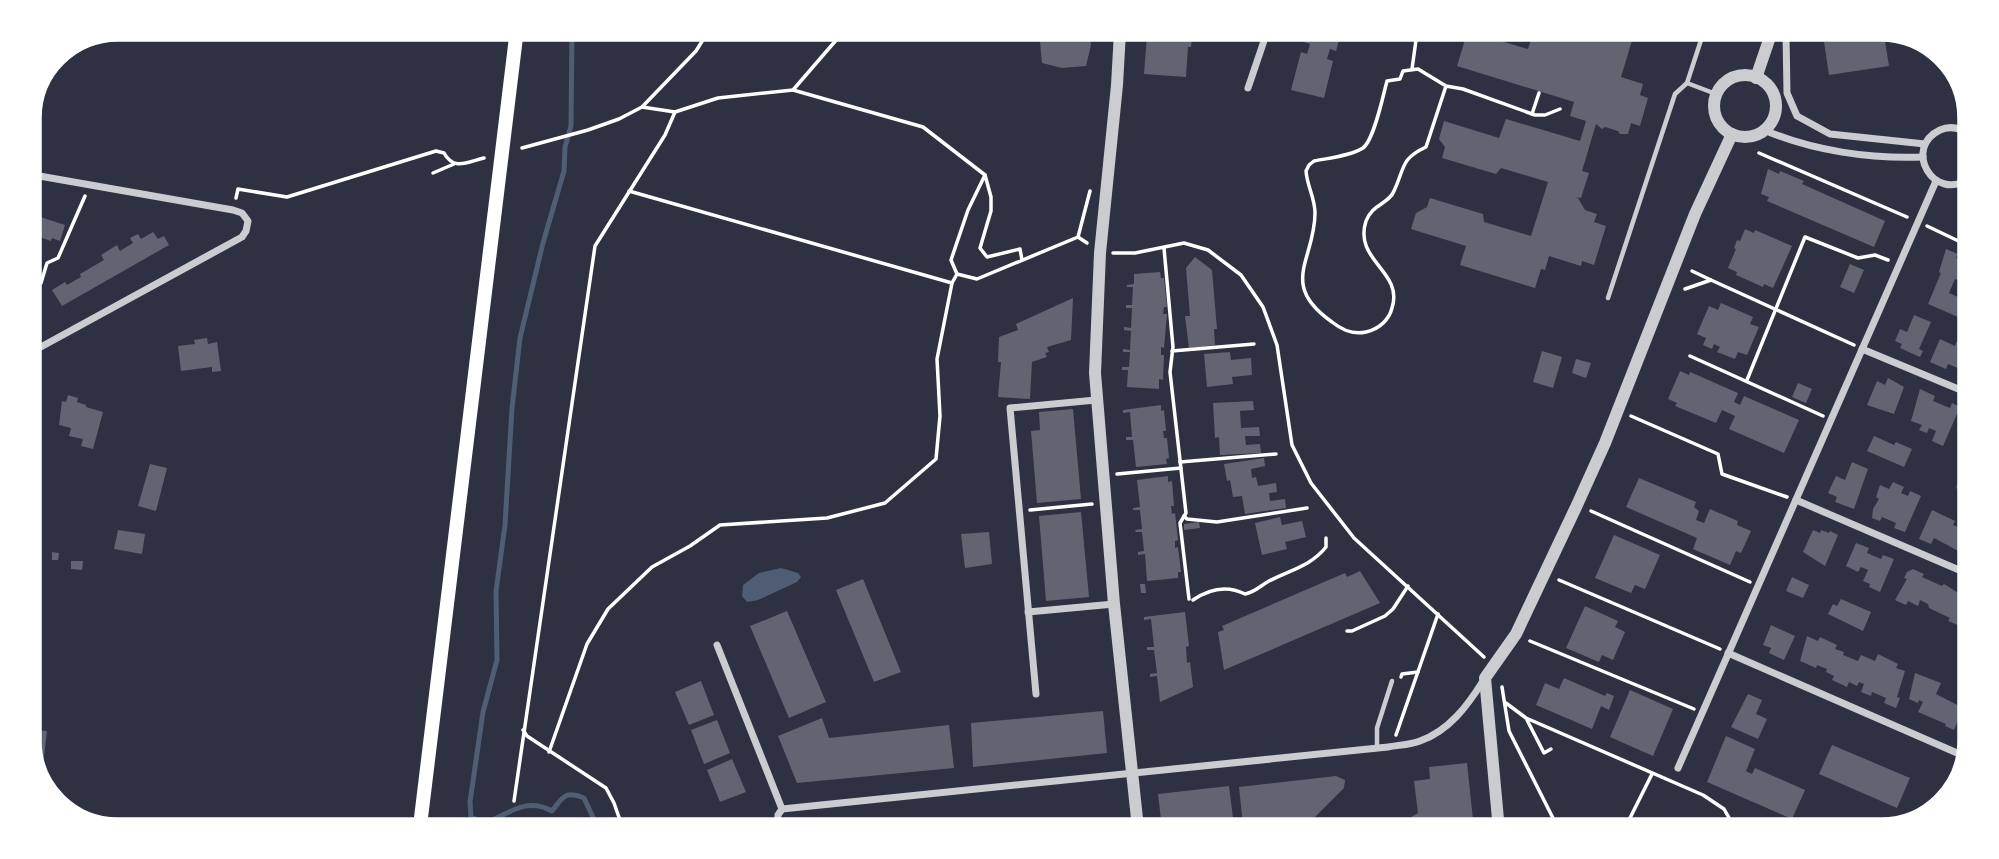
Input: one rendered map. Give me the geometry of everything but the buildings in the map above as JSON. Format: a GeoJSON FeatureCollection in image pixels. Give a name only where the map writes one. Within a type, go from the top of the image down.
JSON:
{"type":"FeatureCollection","features":[{"type":"Feature","properties":{"kind":"main road"},"geometry":{"type":"LineString","coordinates":[[423,819],[516,40]]}},
{"type":"Feature","properties":{"kind":"street"},"geometry":{"type":"LineString","coordinates":[[1120,40],[1100,253],[1096,400],[1137,819]]}},
{"type":"Feature","properties":{"kind":"street"},"geometry":{"type":"LineString","coordinates":[[1248,88],[1264,40]]}},
{"type":"Feature","properties":{"kind":"street"},"geometry":{"type":"LineString","coordinates":[[1756,78],[1769,40]]}},
{"type":"Feature","properties":{"kind":"street"},"geometry":{"type":"LineString","coordinates":[[1786,40],[1787,93],[1797,117],[1830,134],[1925,144]]}},
{"type":"Feature","properties":{"kind":"street"},"geometry":{"type":"LineString","coordinates":[[1737,76],[1756,78],[1765,83],[1775,101],[1773,117],[1764,130],[1751,136],[1732,134],[1720,125],[1716,118],[1716,94],[1728,80],[1737,76]]}},
{"type":"Feature","properties":{"kind":"street"},"geometry":{"type":"LineString","coordinates":[[1959,129],[1944,128],[1937,132],[1925,144],[1923,157],[1924,166],[1936,181],[1946,185],[1959,184]]}},
{"type":"Feature","properties":{"kind":"street"},"geometry":{"type":"LineString","coordinates":[[1764,130],[1791,142],[1824,149],[1896,158],[1923,157]]}},
{"type":"Feature","properties":{"kind":"street"},"geometry":{"type":"LineString","coordinates":[[782,809],[1377,749],[1422,741],[1447,726],[1468,705],[1516,634],[1577,505],[1618,410],[1695,214],[1732,134]]}},
{"type":"Feature","properties":{"kind":"street"},"geometry":{"type":"LineString","coordinates":[[40,176],[233,209],[242,213],[247,221],[242,237],[40,347]]}},
{"type":"Feature","properties":{"kind":"street"},"geometry":{"type":"LineString","coordinates":[[1678,768],[1936,181]]}},
{"type":"Feature","properties":{"kind":"street"},"geometry":{"type":"LineString","coordinates":[[1863,349],[1959,389]]}},
{"type":"Feature","properties":{"kind":"street"},"geometry":{"type":"LineString","coordinates":[[1036,694],[1010,408],[1096,400]]}},
{"type":"Feature","properties":{"kind":"street"},"geometry":{"type":"LineString","coordinates":[[1796,500],[1959,570]]}},
{"type":"Feature","properties":{"kind":"street"},"geometry":{"type":"LineString","coordinates":[[1028,612],[1114,604]]}},
{"type":"Feature","properties":{"kind":"street"},"geometry":{"type":"LineString","coordinates":[[717,645],[782,809]]}},
{"type":"Feature","properties":{"kind":"street"},"geometry":{"type":"LineString","coordinates":[[1728,653],[1957,753]]}},
{"type":"Feature","properties":{"kind":"street"},"geometry":{"type":"LineString","coordinates":[[1485,678],[1498,819]]}},
{"type":"Feature","properties":{"kind":"street"},"geometry":{"type":"LineString","coordinates":[[778,819],[782,809]]}},
{"type":"Feature","properties":{"kind":"lane"},"geometry":{"type":"LineString","coordinates":[[1608,299],[1675,94],[1687,83],[1701,40]]}},
{"type":"Feature","properties":{"kind":"lane"},"geometry":{"type":"LineString","coordinates":[[1687,83],[1716,94]]}},
{"type":"Feature","properties":{"kind":"lane"},"geometry":{"type":"LineString","coordinates":[[1377,749],[1377,728],[1392,681]]}},
{"type":"Feature","properties":{"kind":"path"},"geometry":{"type":"LineString","coordinates":[[522,148],[589,130],[642,107],[702,40]]}},
{"type":"Feature","properties":{"kind":"path"},"geometry":{"type":"LineString","coordinates":[[793,90],[836,40]]}},
{"type":"Feature","properties":{"kind":"path"},"geometry":{"type":"LineString","coordinates":[[1412,70],[1416,40]]}},
{"type":"Feature","properties":{"kind":"path"},"geometry":{"type":"LineString","coordinates":[[1447,86],[1426,147],[1409,156],[1401,168],[1393,195],[1374,208],[1366,222],[1366,247],[1392,285],[1392,309],[1383,323],[1370,331],[1347,331],[1320,312],[1302,284],[1302,272],[1315,216],[1306,171],[1314,162],[1366,146],[1371,138],[1388,81],[1400,79],[1403,71],[1412,70],[1423,72],[1447,86],[1464,89],[1532,114],[1541,116],[1560,109]]}},
{"type":"Feature","properties":{"kind":"path"},"geometry":{"type":"LineString","coordinates":[[642,107],[675,112],[718,98],[793,90],[923,127],[985,175],[991,197],[991,211],[980,248],[987,257],[1020,249],[1022,260]]}},
{"type":"Feature","properties":{"kind":"path"},"geometry":{"type":"LineString","coordinates":[[1532,114],[1539,93]]}},
{"type":"Feature","properties":{"kind":"path"},"geometry":{"type":"LineString","coordinates":[[514,801],[595,246],[666,135],[675,112]]}},
{"type":"Feature","properties":{"kind":"path"},"geometry":{"type":"LineString","coordinates":[[233,209],[237,189],[287,197],[436,151],[444,153],[449,162],[454,164]]}},
{"type":"Feature","properties":{"kind":"path"},"geometry":{"type":"LineString","coordinates":[[1759,153],[1959,241]]}},
{"type":"Feature","properties":{"kind":"path"},"geometry":{"type":"LineString","coordinates":[[433,173],[454,164],[485,158]]}},
{"type":"Feature","properties":{"kind":"path"},"geometry":{"type":"LineString","coordinates":[[957,274],[951,260],[968,210],[985,175]]}},
{"type":"Feature","properties":{"kind":"path"},"geometry":{"type":"LineString","coordinates":[[41,283],[47,263],[58,258],[90,185]]}},
{"type":"Feature","properties":{"kind":"path"},"geometry":{"type":"LineString","coordinates":[[629,191],[952,283]]}},
{"type":"Feature","properties":{"kind":"path"},"geometry":{"type":"LineString","coordinates":[[957,274],[977,279],[1077,237],[1090,191]]}},
{"type":"Feature","properties":{"kind":"path"},"geometry":{"type":"LineString","coordinates":[[1747,380],[1805,237],[1858,258],[1875,255],[1900,264]]}},
{"type":"Feature","properties":{"kind":"path"},"geometry":{"type":"LineString","coordinates":[[1100,253],[1135,253],[1184,243],[1208,250],[1241,275],[1263,307],[1277,345],[1292,445],[1311,483],[1354,538],[1477,653]]}},
{"type":"Feature","properties":{"kind":"path"},"geometry":{"type":"LineString","coordinates":[[1164,247],[1172,351],[1170,372],[1186,513],[1180,523],[1191,600],[1204,592],[1233,588],[1245,594],[1254,592],[1308,564],[1326,547],[1326,538]]}},
{"type":"Feature","properties":{"kind":"path"},"geometry":{"type":"LineString","coordinates":[[1692,271],[1863,349]]}},
{"type":"Feature","properties":{"kind":"path"},"geometry":{"type":"LineString","coordinates":[[549,752],[587,645],[608,609],[652,567],[690,546],[720,525],[827,518],[885,503],[936,459],[940,416],[937,359],[952,283],[957,274]]}},
{"type":"Feature","properties":{"kind":"path"},"geometry":{"type":"LineString","coordinates":[[1685,289],[1711,280]]}},
{"type":"Feature","properties":{"kind":"path"},"geometry":{"type":"LineString","coordinates":[[1172,351],[1254,344]]}},
{"type":"Feature","properties":{"kind":"path"},"geometry":{"type":"LineString","coordinates":[[1690,356],[1831,419]]}},
{"type":"Feature","properties":{"kind":"path"},"geometry":{"type":"LineString","coordinates":[[1618,410],[1718,454],[1722,474],[1796,500]]}},
{"type":"Feature","properties":{"kind":"path"},"geometry":{"type":"LineString","coordinates":[[1180,462],[1276,454]]}},
{"type":"Feature","properties":{"kind":"path"},"geometry":{"type":"LineString","coordinates":[[1103,476],[1181,468]]}},
{"type":"Feature","properties":{"kind":"path"},"geometry":{"type":"LineString","coordinates":[[1020,511],[1105,503]]}},
{"type":"Feature","properties":{"kind":"path"},"geometry":{"type":"LineString","coordinates":[[1184,516],[1187,519],[1216,522],[1307,508]]}},
{"type":"Feature","properties":{"kind":"path"},"geometry":{"type":"LineString","coordinates":[[1591,511],[1758,586]]}},
{"type":"Feature","properties":{"kind":"path"},"geometry":{"type":"LineString","coordinates":[[1559,580],[1728,653]]}},
{"type":"Feature","properties":{"kind":"path"},"geometry":{"type":"LineString","coordinates":[[1347,631],[1385,616],[1408,586]]}},
{"type":"Feature","properties":{"kind":"path"},"geometry":{"type":"LineString","coordinates":[[1392,747],[1438,614]]}},
{"type":"Feature","properties":{"kind":"path"},"geometry":{"type":"LineString","coordinates":[[1530,641],[1703,712]]}},
{"type":"Feature","properties":{"kind":"path"},"geometry":{"type":"LineString","coordinates":[[1392,681],[1400,681],[1402,674],[1418,672]]}},
{"type":"Feature","properties":{"kind":"path"},"geometry":{"type":"LineString","coordinates":[[1502,687],[1508,731],[1553,819]]}},
{"type":"Feature","properties":{"kind":"path"},"geometry":{"type":"LineString","coordinates":[[1506,703],[1526,718],[1715,802],[1724,809],[1730,819]]}},
{"type":"Feature","properties":{"kind":"path"},"geometry":{"type":"LineString","coordinates":[[1526,718],[1544,753],[1551,749]]}},
{"type":"Feature","properties":{"kind":"path"},"geometry":{"type":"LineString","coordinates":[[523,727],[526,735],[549,752],[606,788],[620,819]]}},
{"type":"Feature","properties":{"kind":"path"},"geometry":{"type":"LineString","coordinates":[[1630,819],[1652,774]]}},
{"type":"Feature","properties":{"kind":"water"},"geometry":{"type":"Polygon","coordinates":[[[781,568],[798,573],[801,577],[797,582],[758,600],[747,602],[742,596],[743,585],[759,573],[781,568]]]}},
{"type":"Feature","properties":{"kind":"waterway"},"geometry":{"type":"LineString","coordinates":[[475,819],[471,817],[470,802],[483,712],[497,660],[496,591],[505,525],[512,408],[520,338],[564,171],[565,147],[571,126],[572,40]]}},
{"type":"Feature","properties":{"kind":"waterway"},"geometry":{"type":"LineString","coordinates":[[495,819],[526,806],[543,807],[552,811],[568,795],[584,798],[594,819]]}}]}
